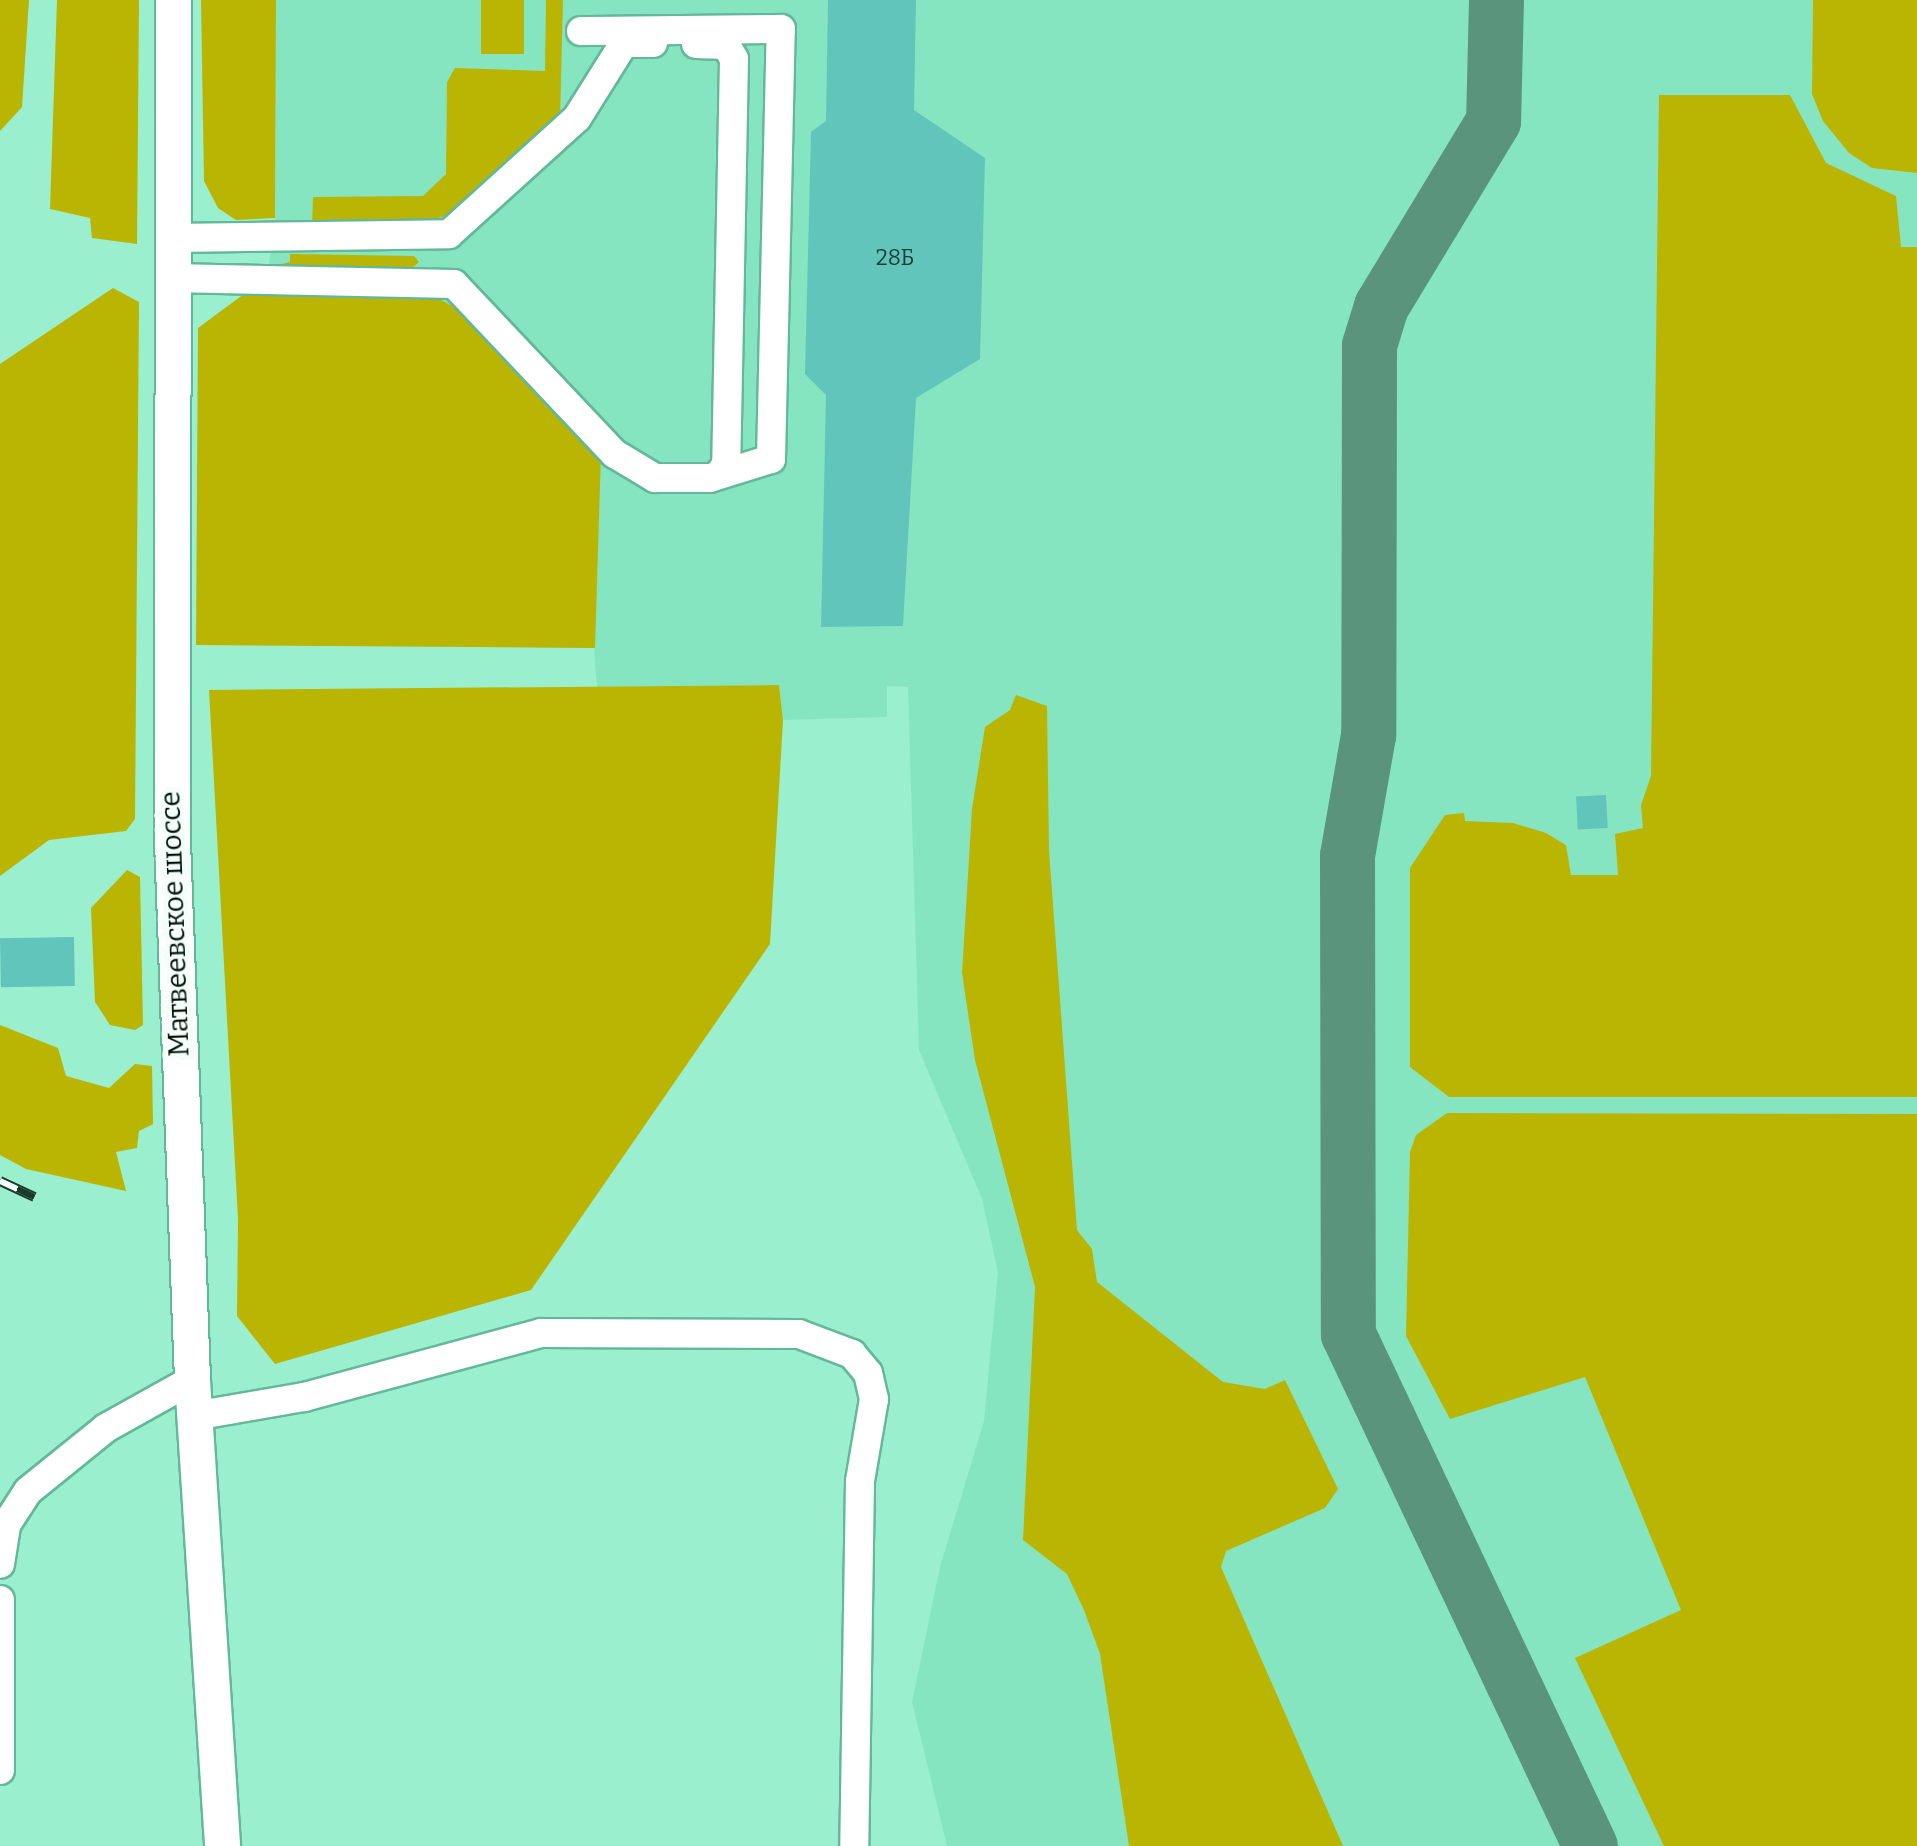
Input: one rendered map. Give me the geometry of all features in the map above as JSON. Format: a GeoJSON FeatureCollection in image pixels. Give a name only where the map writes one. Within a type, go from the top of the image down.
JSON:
{"type":"FeatureCollection","features":[{"type":"Feature","properties":{"kind":"main road","name":"Матвеевское шоссе"},"geometry":{"type":"LineString","coordinates":[[173,0],[172,841],[192,1380],[222,1846]]}},
{"type":"Feature","properties":{"kind":"street"},"geometry":{"type":"LineString","coordinates":[[172,278],[454,284],[615,454],[655,478],[720,474],[770,459],[781,28],[581,30]]}},
{"type":"Feature","properties":{"kind":"street"},"geometry":{"type":"LineString","coordinates":[[172,238],[449,234],[576,118],[624,43],[726,45],[734,60],[726,464],[720,474]]}},
{"type":"Feature","properties":{"kind":"street"},"geometry":{"type":"LineString","coordinates":[[194,1416],[304,1397],[541,1333],[799,1334],[852,1354],[868,1373],[874,1399],[860,1481],[854,1846]]}},
{"type":"Feature","properties":{"kind":"street"},"geometry":{"type":"LineString","coordinates":[[0,1564],[6,1524],[28,1490],[106,1428],[192,1380]]}},
{"type":"Feature","properties":{"kind":"street"},"geometry":{"type":"LineString","coordinates":[[0,1600],[0,1770]]}},
{"type":"Feature","properties":{"kind":"shaded area"},"geometry":{"type":"Polygon","coordinates":[[[0,0],[29,0],[22,107],[0,131],[0,0]]]}},
{"type":"Feature","properties":{"kind":"shaded area"},"geometry":{"type":"Polygon","coordinates":[[[57,0],[139,0],[137,244],[92,238],[90,218],[50,209],[57,0]]]}},
{"type":"Feature","properties":{"kind":"shaded area"},"geometry":{"type":"Polygon","coordinates":[[[201,0],[276,0],[275,218],[236,220],[218,208],[204,181],[201,0]]]}},
{"type":"Feature","properties":{"kind":"shaded area"},"geometry":{"type":"Polygon","coordinates":[[[276,0],[1917,0],[1917,1846],[947,1846],[912,1702],[940,1567],[984,1421],[998,1272],[982,1199],[919,1050],[908,687],[887,686],[887,717],[783,720],[779,685],[597,687],[594,648],[265,645],[264,302],[275,218],[276,0]]]}},
{"type":"Feature","properties":{"kind":"shaded area"},"geometry":{"type":"Polygon","coordinates":[[[481,0],[524,0],[524,54],[481,54],[481,0]]]}},
{"type":"Feature","properties":{"kind":"shaded area"},"geometry":{"type":"Polygon","coordinates":[[[546,0],[563,0],[560,119],[466,209],[429,221],[312,227],[313,197],[423,196],[446,174],[447,82],[455,68],[545,71],[546,0]]]}},
{"type":"Feature","properties":{"kind":"shaded area"},"geometry":{"type":"Polygon","coordinates":[[[1813,0],[1917,0],[1917,173],[1872,168],[1849,153],[1823,121],[1812,94],[1813,0]]]}},
{"type":"Feature","properties":{"kind":"shaded area"},"geometry":{"type":"Polygon","coordinates":[[[1659,95],[1790,95],[1826,163],[1896,196],[1901,247],[1917,247],[1917,1097],[1449,1097],[1410,1067],[1410,868],[1445,815],[1464,813],[1465,821],[1513,823],[1546,833],[1566,845],[1571,875],[1618,875],[1615,834],[1643,828],[1641,805],[1651,776],[1659,95]]]}},
{"type":"Feature","properties":{"kind":"shaded area"},"geometry":{"type":"Polygon","coordinates":[[[290,254],[414,256],[419,262],[411,269],[274,266],[290,262],[290,254]]]}},
{"type":"Feature","properties":{"kind":"shaded area"},"geometry":{"type":"Polygon","coordinates":[[[113,288],[139,302],[135,819],[126,831],[49,840],[0,876],[0,364],[113,288]]]}},
{"type":"Feature","properties":{"kind":"shaded area"},"geometry":{"type":"Polygon","coordinates":[[[244,294],[439,299],[466,313],[601,453],[595,648],[196,645],[198,328],[244,294]]]}},
{"type":"Feature","properties":{"kind":"shaded area"},"geometry":{"type":"Polygon","coordinates":[[[779,685],[783,720],[770,944],[531,1290],[275,1364],[237,1316],[238,1219],[209,690],[779,685]]]}},
{"type":"Feature","properties":{"kind":"shaded area"},"geometry":{"type":"Polygon","coordinates":[[[1016,695],[1047,706],[1049,850],[1077,1230],[1092,1249],[1097,1282],[1223,1382],[1265,1389],[1285,1380],[1338,1489],[1325,1508],[1226,1551],[1221,1567],[1343,1846],[1129,1846],[1100,1654],[1067,1574],[1023,1540],[1035,1287],[975,1060],[962,973],[972,809],[985,727],[1010,710],[1016,695]]]}},
{"type":"Feature","properties":{"kind":"shaded area"},"geometry":{"type":"Polygon","coordinates":[[[127,870],[140,877],[143,1025],[135,1030],[110,1025],[95,1002],[91,908],[127,870]]]}},
{"type":"Feature","properties":{"kind":"shaded area"},"geometry":{"type":"Polygon","coordinates":[[[0,1025],[58,1048],[66,1076],[109,1088],[135,1064],[152,1066],[153,1124],[139,1131],[137,1148],[116,1152],[126,1191],[26,1169],[0,1155],[0,1025]]]}},
{"type":"Feature","properties":{"kind":"shaded area"},"geometry":{"type":"Polygon","coordinates":[[[1447,1113],[1917,1114],[1917,1846],[1664,1846],[1575,1658],[1681,1610],[1585,1377],[1450,1419],[1406,1336],[1410,1152],[1416,1135],[1447,1113]]]}},
{"type":"Feature","properties":{"kind":"building"},"geometry":{"type":"Polygon","coordinates":[[[828,0],[916,0],[914,110],[985,158],[980,359],[916,398],[903,626],[821,627],[826,395],[805,374],[811,132],[826,121],[828,0]]]}},
{"type":"Feature","properties":{"kind":"building"},"geometry":{"type":"Polygon","coordinates":[[[1606,795],[1608,828],[1578,830],[1576,797],[1606,795]]]}},
{"type":"Feature","properties":{"kind":"building"},"geometry":{"type":"Polygon","coordinates":[[[74,937],[75,986],[1,987],[0,938],[74,937]]]}},
{"type":"Feature","properties":{"kind":"taxiway"},"geometry":{"type":"LineString","coordinates":[[1496,0],[1493,121],[1381,306],[1369,345],[1368,735],[1347,855],[1348,1334],[1590,1846]]}},
{"type":"Feature","properties":{"kind":"railway"},"geometry":{"type":"LineString","coordinates":[[0,1181],[34,1197]]}}]}
